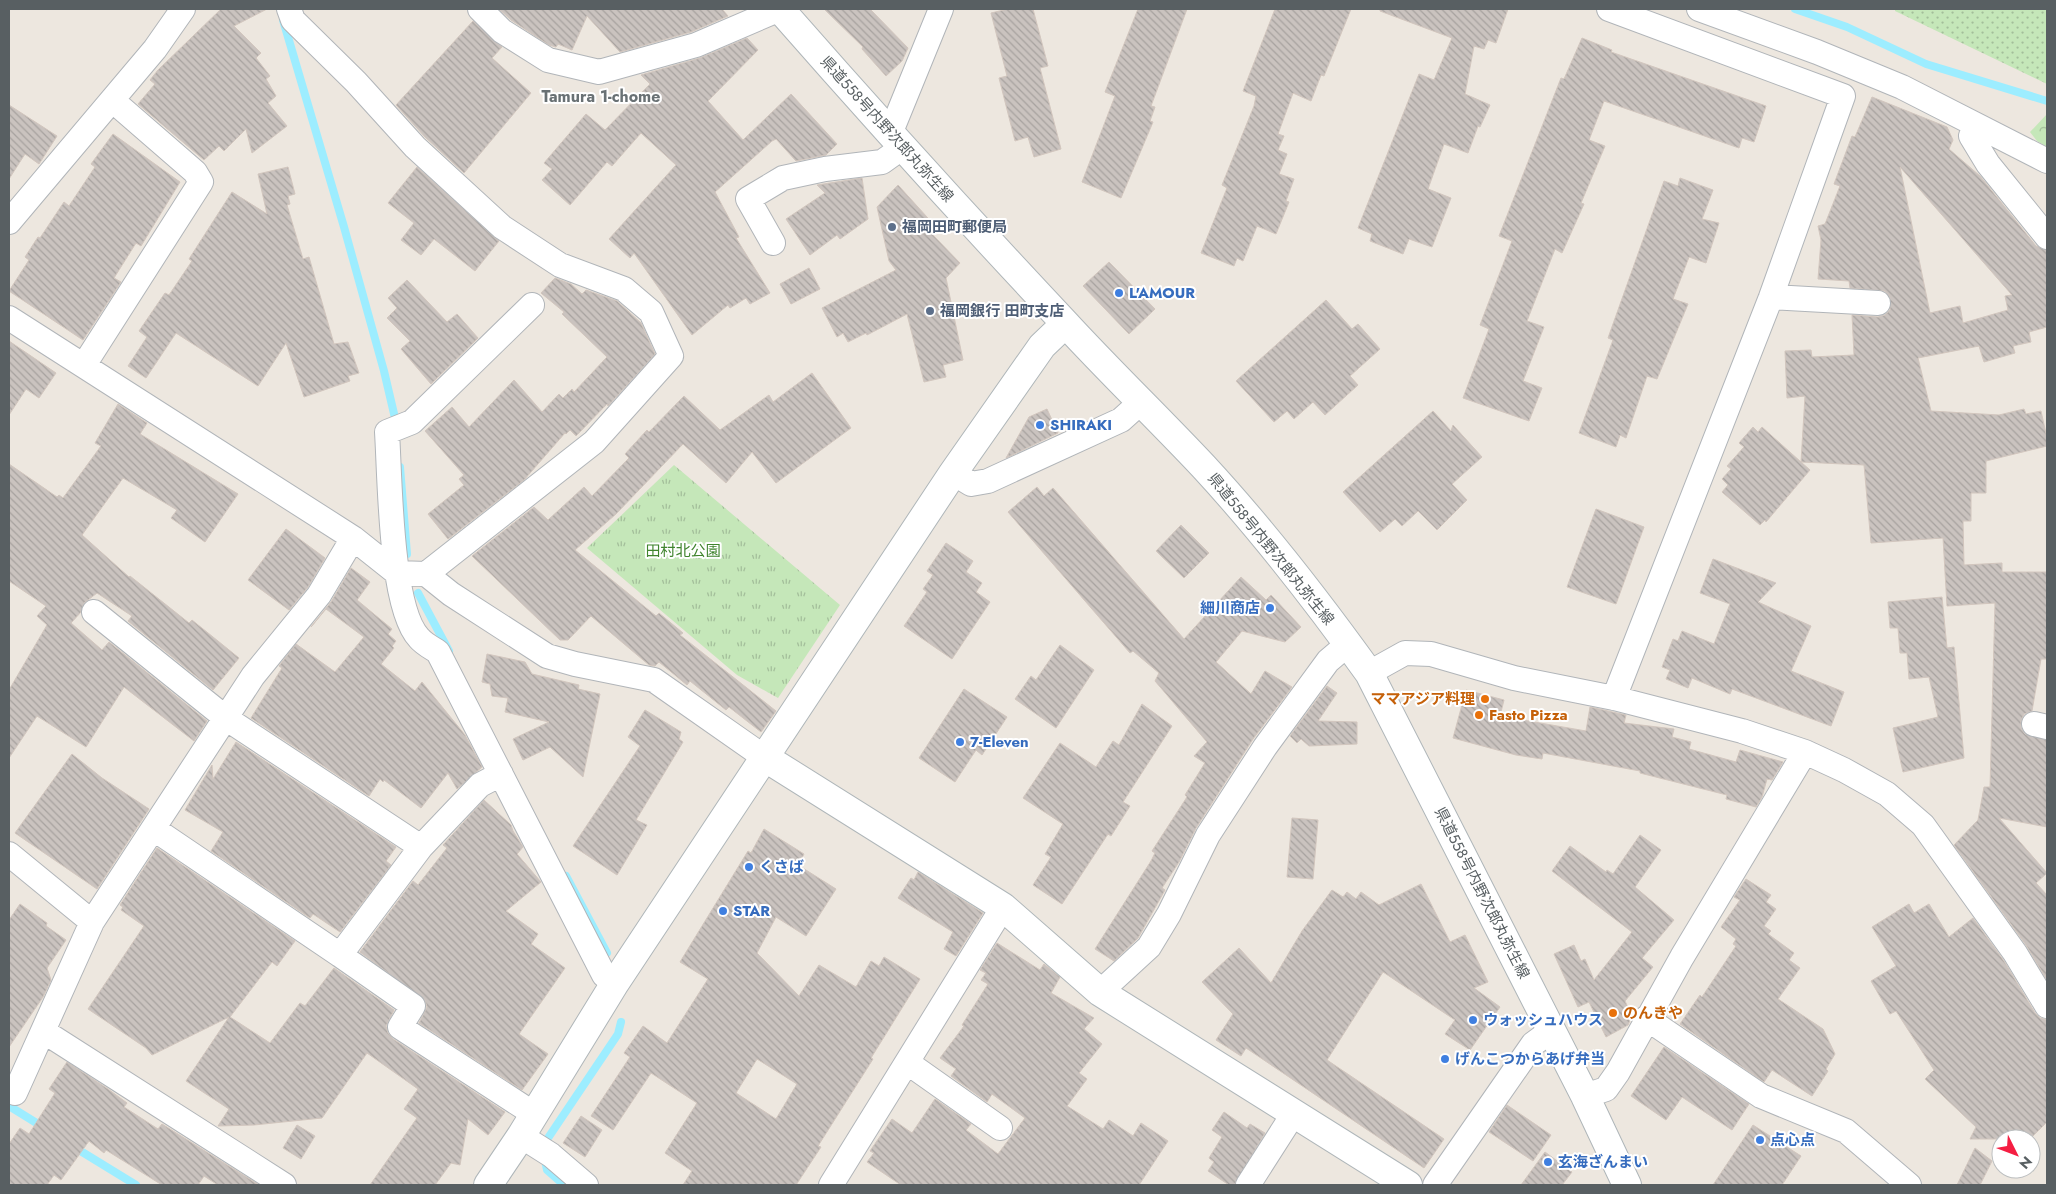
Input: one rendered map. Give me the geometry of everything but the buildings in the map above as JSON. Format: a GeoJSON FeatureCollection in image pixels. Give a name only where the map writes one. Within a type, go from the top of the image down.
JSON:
{"type":"FeatureCollection","features":[{"type":"Feature","properties":{"kind":"street"},"geometry":{"type":"LineString","coordinates":[[9,222],[155,49],[183,9]]}},
{"type":"Feature","properties":{"kind":"street"},"geometry":{"type":"LineString","coordinates":[[290,9],[292,20],[356,82],[415,147],[502,227],[560,266],[624,289],[651,312],[672,356],[594,442],[426,574]]}},
{"type":"Feature","properties":{"kind":"street"},"geometry":{"type":"LineString","coordinates":[[480,9],[502,32],[548,60],[599,72],[696,45],[780,9]]}},
{"type":"Feature","properties":{"kind":"street","name":"県道558号内野次郎丸弥生線"},"geometry":{"type":"LineString","coordinates":[[780,9],[897,141],[1065,324],[1205,469],[1280,555],[1369,673],[1552,1030],[1627,1185]]}},
{"type":"Feature","properties":{"kind":"street"},"geometry":{"type":"LineString","coordinates":[[773,243],[748,199],[783,178],[824,169],[882,162],[897,141],[941,9]]}},
{"type":"Feature","properties":{"kind":"street"},"geometry":{"type":"LineString","coordinates":[[1609,9],[1843,96],[1770,297],[1614,698]]}},
{"type":"Feature","properties":{"kind":"street"},"geometry":{"type":"LineString","coordinates":[[1699,9],[1817,52],[1902,87],[1975,126],[2047,161]]}},
{"type":"Feature","properties":{"kind":"street"},"geometry":{"type":"LineString","coordinates":[[84,365],[201,182],[195,172],[112,100]]}},
{"type":"Feature","properties":{"kind":"street"},"geometry":{"type":"LineString","coordinates":[[1975,126],[1971,136],[1988,164],[2047,237]]}},
{"type":"Feature","properties":{"kind":"street"},"geometry":{"type":"LineString","coordinates":[[1770,297],[1878,303]]}},
{"type":"Feature","properties":{"kind":"street"},"geometry":{"type":"LineString","coordinates":[[532,305],[412,422],[388,432],[397,573],[402,605],[418,638],[438,652],[604,975],[614,983]]}},
{"type":"Feature","properties":{"kind":"street"},"geometry":{"type":"LineString","coordinates":[[9,318],[353,538],[397,573],[426,574],[451,594],[547,656],[574,664],[654,680],[764,757],[1003,907],[1100,992],[1408,1185]]}},
{"type":"Feature","properties":{"kind":"street"},"geometry":{"type":"LineString","coordinates":[[488,1185],[528,1125],[614,983],[953,473],[1042,346],[1065,324]]}},
{"type":"Feature","properties":{"kind":"street"},"geometry":{"type":"LineString","coordinates":[[953,473],[971,484],[988,481],[1121,420],[1141,402]]}},
{"type":"Feature","properties":{"kind":"street"},"geometry":{"type":"LineString","coordinates":[[15,1093],[92,922],[228,719],[254,676],[319,596],[353,538]]}},
{"type":"Feature","properties":{"kind":"street"},"geometry":{"type":"LineString","coordinates":[[94,612],[228,719],[421,847]]}},
{"type":"Feature","properties":{"kind":"street"},"geometry":{"type":"LineString","coordinates":[[1100,992],[1150,947],[1169,914],[1208,835],[1265,747],[1328,662],[1348,644]]}},
{"type":"Feature","properties":{"kind":"street"},"geometry":{"type":"LineString","coordinates":[[1369,673],[1405,652],[1431,654],[1514,678],[1614,698],[1742,731],[1805,752],[1844,770],[1886,794],[1923,825],[2015,953],[2047,1006]]}},
{"type":"Feature","properties":{"kind":"street"},"geometry":{"type":"LineString","coordinates":[[1585,1096],[1606,1089],[1618,1072],[1646,1018],[1805,752]]}},
{"type":"Feature","properties":{"kind":"street"},"geometry":{"type":"LineString","coordinates":[[340,955],[421,847],[480,785],[501,774]]}},
{"type":"Feature","properties":{"kind":"street"},"geometry":{"type":"LineString","coordinates":[[154,829],[413,1006],[400,1027],[528,1125],[551,1155],[586,1185]]}},
{"type":"Feature","properties":{"kind":"street"},"geometry":{"type":"LineString","coordinates":[[9,854],[92,922]]}},
{"type":"Feature","properties":{"kind":"street"},"geometry":{"type":"LineString","coordinates":[[831,1185],[1003,907]]}},
{"type":"Feature","properties":{"kind":"street"},"geometry":{"type":"LineString","coordinates":[[1646,1018],[1761,1096],[1846,1131],[1908,1185]]}},
{"type":"Feature","properties":{"kind":"street"},"geometry":{"type":"LineString","coordinates":[[1435,1185],[1533,1044],[1552,1030]]}},
{"type":"Feature","properties":{"kind":"street"},"geometry":{"type":"LineString","coordinates":[[43,1031],[284,1185]]}},
{"type":"Feature","properties":{"kind":"street"},"geometry":{"type":"LineString","coordinates":[[908,1062],[1000,1128]]}},
{"type":"Feature","properties":{"kind":"street"},"geometry":{"type":"LineString","coordinates":[[1248,1185],[1294,1113]]}},
{"type":"Feature","properties":{"kind":"green space"},"geometry":{"type":"Polygon","coordinates":[[[1895,9],[2047,9],[2047,84],[1895,11],[1895,9]]]}},
{"type":"Feature","properties":{"kind":"green space"},"geometry":{"type":"Polygon","coordinates":[[[2047,114],[2047,147],[2037,141],[2030,132],[2047,114]]]}},
{"type":"Feature","properties":{"kind":"green space","name":"田村北公園"},"geometry":{"type":"Polygon","coordinates":[[[674,465],[840,605],[778,698],[737,675],[587,548],[674,465]]]}},
{"type":"Feature","properties":{"kind":"waterway"},"geometry":{"type":"LineString","coordinates":[[1795,9],[1847,27],[1926,64],[2047,101]]}},
{"type":"Feature","properties":{"kind":"waterway"},"geometry":{"type":"LineString","coordinates":[[283,20],[344,227],[395,418]]}},
{"type":"Feature","properties":{"kind":"waterway"},"geometry":{"type":"LineString","coordinates":[[400,467],[407,554]]}},
{"type":"Feature","properties":{"kind":"waterway"},"geometry":{"type":"LineString","coordinates":[[418,593],[449,651]]}},
{"type":"Feature","properties":{"kind":"waterway"},"geometry":{"type":"LineString","coordinates":[[566,876],[607,953]]}},
{"type":"Feature","properties":{"kind":"waterway"},"geometry":{"type":"LineString","coordinates":[[546,1141],[618,1034],[621,1022]]}},
{"type":"Feature","properties":{"kind":"waterway"},"geometry":{"type":"LineString","coordinates":[[9,1106],[43,1127]]}},
{"type":"Feature","properties":{"kind":"waterway"},"geometry":{"type":"LineString","coordinates":[[74,1147],[136,1185]]}},
{"type":"Feature","properties":{"kind":"waterway"},"geometry":{"type":"LineString","coordinates":[[545,1160],[547,1170],[564,1185]]}},
{"type":"Feature","properties":{"kind":"place","name":"福岡田町郵便局"},"geometry":{"type":"Point","coordinates":[892,227]}},
{"type":"Feature","properties":{"kind":"place","name":"L'AMOUR"},"geometry":{"type":"Point","coordinates":[1119,293]}},
{"type":"Feature","properties":{"kind":"place","name":"福岡銀行 田町支店"},"geometry":{"type":"Point","coordinates":[930,311]}},
{"type":"Feature","properties":{"kind":"place","name":"SHIRAKI"},"geometry":{"type":"Point","coordinates":[1040,425]}},
{"type":"Feature","properties":{"kind":"place","name":"細川商店"},"geometry":{"type":"Point","coordinates":[1270,608]}},
{"type":"Feature","properties":{"kind":"place","name":"ママアジア料理"},"geometry":{"type":"Point","coordinates":[1485,699]}},
{"type":"Feature","properties":{"kind":"place","name":"Fasto Pizza"},"geometry":{"type":"Point","coordinates":[1479,715]}},
{"type":"Feature","properties":{"kind":"place","name":"7-Eleven"},"geometry":{"type":"Point","coordinates":[960,742]}},
{"type":"Feature","properties":{"kind":"place","name":"くさば"},"geometry":{"type":"Point","coordinates":[749,867]}},
{"type":"Feature","properties":{"kind":"place","name":"STAR"},"geometry":{"type":"Point","coordinates":[723,911]}},
{"type":"Feature","properties":{"kind":"place","name":"のんきや"},"geometry":{"type":"Point","coordinates":[1613,1013]}},
{"type":"Feature","properties":{"kind":"place","name":"ウォッシュハウス"},"geometry":{"type":"Point","coordinates":[1473,1020]}},
{"type":"Feature","properties":{"kind":"place","name":"げんこつからあげ弁当"},"geometry":{"type":"Point","coordinates":[1445,1059]}},
{"type":"Feature","properties":{"kind":"place","name":"点心点"},"geometry":{"type":"Point","coordinates":[1760,1140]}},
{"type":"Feature","properties":{"kind":"place","name":"玄海ざんまい"},"geometry":{"type":"Point","coordinates":[1548,1162]}},
{"type":"Feature","properties":{"kind":"district","name":"Tamura 1-chome"},"geometry":{"type":"Point","coordinates":[601,96]}}]}
